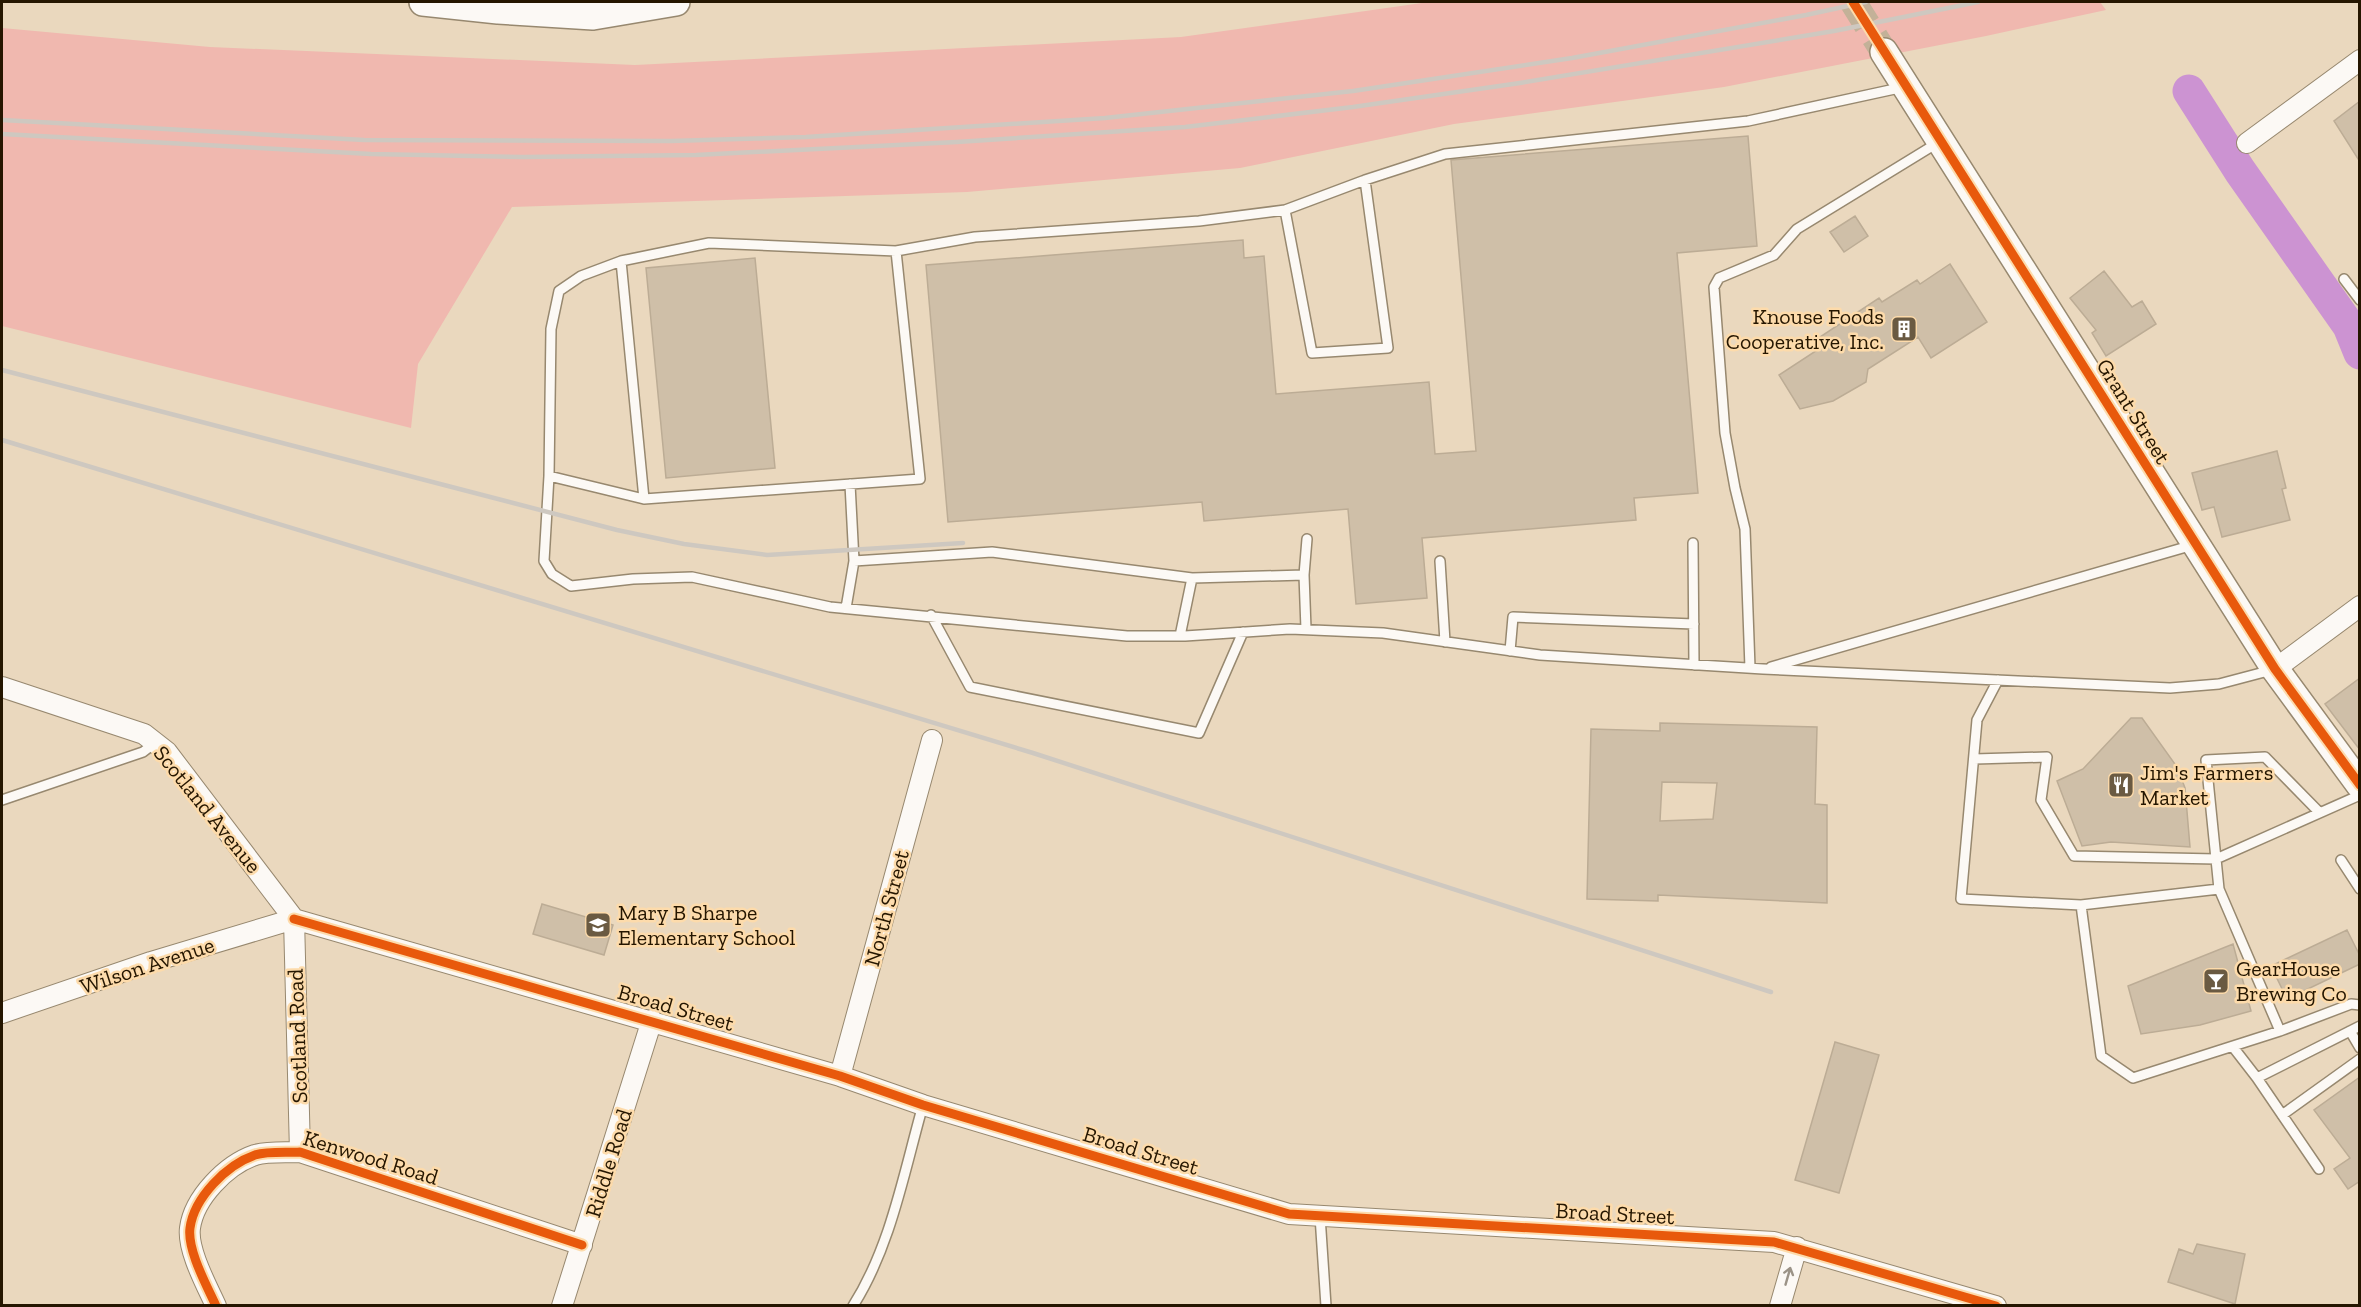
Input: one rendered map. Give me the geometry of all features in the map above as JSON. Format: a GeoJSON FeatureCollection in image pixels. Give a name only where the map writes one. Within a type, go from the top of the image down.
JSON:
{"type":"FeatureCollection","features":[{"type":"Feature","properties":{"kind":"street"},"geometry":{"type":"LineString","coordinates":[[423,2],[498,10],[593,16],[676,2]]}},
{"type":"Feature","properties":{"kind":"street","name":"Grant Street"},"geometry":{"type":"LineString","coordinates":[[1884,52],[2275,669],[2360,784]]}},
{"type":"Feature","properties":{"kind":"street"},"geometry":{"type":"LineString","coordinates":[[2247,143],[2360,60]]}},
{"type":"Feature","properties":{"kind":"street"},"geometry":{"type":"LineString","coordinates":[[2275,669],[2360,606]]}},
{"type":"Feature","properties":{"kind":"street","name":"Scotland Avenue"},"geometry":{"type":"LineString","coordinates":[[2,687],[144,734],[156,742],[167,752],[294,919]]}},
{"type":"Feature","properties":{"kind":"street","name":"North Street"},"geometry":{"type":"LineString","coordinates":[[840,1076],[932,740]]}},
{"type":"Feature","properties":{"kind":"street","name":"Broad Street"},"geometry":{"type":"LineString","coordinates":[[294,919],[652,1020],[840,1076],[923,1105],[1289,1214],[1774,1242],[1996,1305]]}},
{"type":"Feature","properties":{"kind":"street","name":"Wilson Avenue"},"geometry":{"type":"LineString","coordinates":[[2,1013],[151,962],[294,919]]}},
{"type":"Feature","properties":{"kind":"street","name":"Scotland Road"},"geometry":{"type":"LineString","coordinates":[[294,919],[300,1152]]}},
{"type":"Feature","properties":{"kind":"street","name":"Riddle Road"},"geometry":{"type":"LineString","coordinates":[[562,1305],[652,1020]]}},
{"type":"Feature","properties":{"kind":"street","name":"Kenwood Road"},"geometry":{"type":"LineString","coordinates":[[216,1305],[197,1266],[190,1229],[198,1203],[222,1174],[255,1155],[300,1152],[582,1245]]}},
{"type":"Feature","properties":{"kind":"street"},"geometry":{"type":"LineString","coordinates":[[1780,1305],[1797,1247]]}},
{"type":"Feature","properties":{"kind":"lane"},"geometry":{"type":"LineString","coordinates":[[1906,86],[1748,121],[1445,154],[1365,180],[1285,210],[1199,221],[975,237],[896,250],[708,243],[621,261],[581,276],[559,291],[551,329],[549,476],[544,561],[552,574],[571,586],[633,579],[692,578],[830,607],[931,615],[1127,636],[1180,636],[1306,629],[1383,633],[1540,655],[1763,669],[2170,688],[2219,684],[2275,669]]}},
{"type":"Feature","properties":{"kind":"lane"},"geometry":{"type":"LineString","coordinates":[[1750,668],[1745,529],[1725,433],[1714,287],[1719,278],[1774,255],[1797,229],[1940,141]]}},
{"type":"Feature","properties":{"kind":"lane"},"geometry":{"type":"LineString","coordinates":[[1285,210],[1312,353],[1388,348],[1365,180]]}},
{"type":"Feature","properties":{"kind":"lane"},"geometry":{"type":"LineString","coordinates":[[549,476],[644,499],[920,479],[896,250]]}},
{"type":"Feature","properties":{"kind":"lane"},"geometry":{"type":"LineString","coordinates":[[621,261],[644,499]]}},
{"type":"Feature","properties":{"kind":"lane"},"geometry":{"type":"LineString","coordinates":[[2344,279],[2360,300]]}},
{"type":"Feature","properties":{"kind":"lane"},"geometry":{"type":"LineString","coordinates":[[846,608],[855,561],[850,484]]}},
{"type":"Feature","properties":{"kind":"lane"},"geometry":{"type":"LineString","coordinates":[[1306,629],[1304,574],[1307,539]]}},
{"type":"Feature","properties":{"kind":"lane"},"geometry":{"type":"LineString","coordinates":[[1693,543],[1694,665]]}},
{"type":"Feature","properties":{"kind":"lane"},"geometry":{"type":"LineString","coordinates":[[1763,669],[2196,544]]}},
{"type":"Feature","properties":{"kind":"lane"},"geometry":{"type":"LineString","coordinates":[[855,561],[992,552],[1192,578],[1304,574]]}},
{"type":"Feature","properties":{"kind":"lane"},"geometry":{"type":"LineString","coordinates":[[1440,561],[1445,642]]}},
{"type":"Feature","properties":{"kind":"lane"},"geometry":{"type":"LineString","coordinates":[[1180,636],[1192,578]]}},
{"type":"Feature","properties":{"kind":"lane"},"geometry":{"type":"LineString","coordinates":[[931,615],[970,687],[1198,733],[1243,632]]}},
{"type":"Feature","properties":{"kind":"lane"},"geometry":{"type":"LineString","coordinates":[[1510,651],[1513,617],[1694,624]]}},
{"type":"Feature","properties":{"kind":"lane"},"geometry":{"type":"LineString","coordinates":[[1998,680],[1977,720],[1961,899],[2081,905],[2219,889]]}},
{"type":"Feature","properties":{"kind":"lane"},"geometry":{"type":"LineString","coordinates":[[2,800],[143,752],[156,742]]}},
{"type":"Feature","properties":{"kind":"lane"},"geometry":{"type":"LineString","coordinates":[[1974,759],[2047,757],[2041,800],[2074,856],[2216,860],[2360,795]]}},
{"type":"Feature","properties":{"kind":"lane"},"geometry":{"type":"LineString","coordinates":[[2280,1031],[2219,889],[2206,760],[2265,757],[2319,812]]}},
{"type":"Feature","properties":{"kind":"lane"},"geometry":{"type":"LineString","coordinates":[[2341,860],[2360,890]]}},
{"type":"Feature","properties":{"kind":"lane"},"geometry":{"type":"LineString","coordinates":[[2081,905],[2101,1056],[2133,1078],[2233,1047],[2351,1004],[2360,1005]]}},
{"type":"Feature","properties":{"kind":"lane"},"geometry":{"type":"LineString","coordinates":[[2257,1077],[2360,1026]]}},
{"type":"Feature","properties":{"kind":"lane"},"geometry":{"type":"LineString","coordinates":[[2350,1031],[2360,1048]]}},
{"type":"Feature","properties":{"kind":"lane"},"geometry":{"type":"LineString","coordinates":[[2233,1047],[2257,1077],[2319,1169]]}},
{"type":"Feature","properties":{"kind":"lane"},"geometry":{"type":"LineString","coordinates":[[2282,1114],[2360,1059]]}},
{"type":"Feature","properties":{"kind":"lane"},"geometry":{"type":"LineString","coordinates":[[853,1305],[865,1287],[885,1238],[923,1105]]}},
{"type":"Feature","properties":{"kind":"lane"},"geometry":{"type":"LineString","coordinates":[[1320,1216],[1326,1305]]}},
{"type":"Feature","properties":{"kind":"shaded area"},"geometry":{"type":"Polygon","coordinates":[[[1429,2],[2100,2],[2106,10],[1724,87],[1454,124],[1240,168],[967,192],[512,207],[418,364],[411,428],[2,326],[2,28],[210,47],[635,65],[1181,37],[1429,2]]]}},
{"type":"Feature","properties":{"kind":"building"},"geometry":{"type":"Polygon","coordinates":[[[2360,101],[2360,162],[2334,121],[2360,101]]]}},
{"type":"Feature","properties":{"kind":"building"},"geometry":{"type":"Polygon","coordinates":[[[1748,136],[1757,246],[1677,253],[1698,493],[1634,498],[1636,520],[1422,538],[1427,598],[1356,604],[1348,509],[1204,521],[1202,502],[948,522],[926,265],[1243,240],[1244,258],[1264,256],[1276,394],[1429,382],[1435,454],[1476,451],[1451,160],[1748,136]]]}},
{"type":"Feature","properties":{"kind":"building"},"geometry":{"type":"Polygon","coordinates":[[[1855,216],[1868,236],[1844,252],[1830,232],[1855,216]]]}},
{"type":"Feature","properties":{"kind":"building"},"geometry":{"type":"Polygon","coordinates":[[[755,258],[775,468],[666,478],[646,268],[755,258]]]}},
{"type":"Feature","properties":{"kind":"building","name":"Knouse Foods Cooperative, Inc."},"geometry":{"type":"Polygon","coordinates":[[[1950,264],[1987,322],[1931,358],[1918,337],[1868,369],[1866,382],[1833,401],[1800,409],[1779,375],[1825,345],[1820,337],[1879,298],[1882,302],[1917,280],[1920,284],[1950,264]]]}},
{"type":"Feature","properties":{"kind":"building"},"geometry":{"type":"Polygon","coordinates":[[[2104,271],[2132,307],[2142,301],[2156,324],[2106,356],[2092,333],[2096,330],[2070,298],[2104,271]]]}},
{"type":"Feature","properties":{"kind":"building"},"geometry":{"type":"Polygon","coordinates":[[[2277,451],[2286,488],[2282,489],[2290,520],[2222,537],[2214,507],[2202,510],[2192,473],[2277,451]]]}},
{"type":"Feature","properties":{"kind":"building"},"geometry":{"type":"Polygon","coordinates":[[[2360,678],[2360,750],[2325,704],[2360,678]]]}},
{"type":"Feature","properties":{"kind":"building","name":"Jim's Farmers Market"},"geometry":{"type":"Polygon","coordinates":[[[2131,718],[2142,718],[2177,767],[2185,788],[2190,847],[2111,842],[2082,846],[2057,781],[2083,769],[2131,718]]]}},
{"type":"Feature","properties":{"kind":"building"},"geometry":{"type":"Polygon","coordinates":[[[1660,723],[1817,727],[1815,804],[1827,805],[1827,903],[1658,895],[1658,901],[1587,899],[1591,729],[1660,731],[1660,723]],[[1662,782],[1660,821],[1713,819],[1717,783],[1662,782]]]}},
{"type":"Feature","properties":{"kind":"building"},"geometry":{"type":"Polygon","coordinates":[[[542,904],[613,925],[604,955],[533,934],[542,904]]]}},
{"type":"Feature","properties":{"kind":"building"},"geometry":{"type":"Polygon","coordinates":[[[2347,930],[2360,956],[2360,964],[2287,999],[2271,966],[2347,930]]]}},
{"type":"Feature","properties":{"kind":"building"},"geometry":{"type":"Polygon","coordinates":[[[2233,944],[2251,1011],[2200,1025],[2141,1034],[2128,986],[2233,944]]]}},
{"type":"Feature","properties":{"kind":"building"},"geometry":{"type":"Polygon","coordinates":[[[1835,1042],[1879,1055],[1839,1193],[1795,1180],[1835,1042]]]}},
{"type":"Feature","properties":{"kind":"building"},"geometry":{"type":"Polygon","coordinates":[[[2360,1077],[2360,1181],[2348,1189],[2334,1169],[2350,1158],[2314,1110],[2360,1077]]]}},
{"type":"Feature","properties":{"kind":"building"},"geometry":{"type":"Polygon","coordinates":[[[2197,1244],[2245,1254],[2235,1304],[2168,1282],[2179,1249],[2193,1254],[2197,1244]]]}},
{"type":"Feature","properties":{"kind":"waterway"},"geometry":{"type":"LineString","coordinates":[[2189,91],[2240,171],[2349,326],[2360,353]]}},
{"type":"Feature","properties":{"kind":"tunnel"},"geometry":{"type":"LineString","coordinates":[[1853,2],[1884,52]]}},
{"type":"Feature","properties":{"kind":"railway"},"geometry":{"type":"LineString","coordinates":[[2,120],[364,140],[671,141],[806,137],[1105,118],[1353,91],[1572,58],[1866,2]]}},
{"type":"Feature","properties":{"kind":"railway"},"geometry":{"type":"LineString","coordinates":[[2,134],[371,154],[523,157],[696,155],[957,142],[1185,127],[1353,107],[1520,83],[1834,31],[1978,2]]}},
{"type":"Feature","properties":{"kind":"railway"},"geometry":{"type":"LineString","coordinates":[[2,370],[617,530],[684,544],[767,555],[963,543]]}},
{"type":"Feature","properties":{"kind":"railway"},"geometry":{"type":"LineString","coordinates":[[2,440],[1033,753],[1771,992]]}},
{"type":"Feature","properties":{"kind":"cycle path"},"geometry":{"type":"LineString","coordinates":[[1853,2],[2275,669],[2360,785]]}},
{"type":"Feature","properties":{"kind":"cycle path"},"geometry":{"type":"LineString","coordinates":[[294,919],[840,1076],[923,1105],[1289,1214],[1774,1242],[1996,1306]]}},
{"type":"Feature","properties":{"kind":"cycle path"},"geometry":{"type":"LineString","coordinates":[[216,1306],[198,1268],[192,1247],[190,1228],[193,1217],[198,1205],[213,1184],[233,1166],[260,1154],[300,1152],[582,1245]]}},
{"type":"Feature","properties":{"kind":"place","name":"Knouse Foods Cooperative, Inc."},"geometry":{"type":"Point","coordinates":[1904,329]}},
{"type":"Feature","properties":{"kind":"place","name":"Jim's Farmers Market"},"geometry":{"type":"Point","coordinates":[2121,785]}},
{"type":"Feature","properties":{"kind":"place","name":"Mary B Sharpe Elementary School"},"geometry":{"type":"Point","coordinates":[598,925]}},
{"type":"Feature","properties":{"kind":"place","name":"GearHouse Brewing Co"},"geometry":{"type":"Point","coordinates":[2216,981]}}]}
